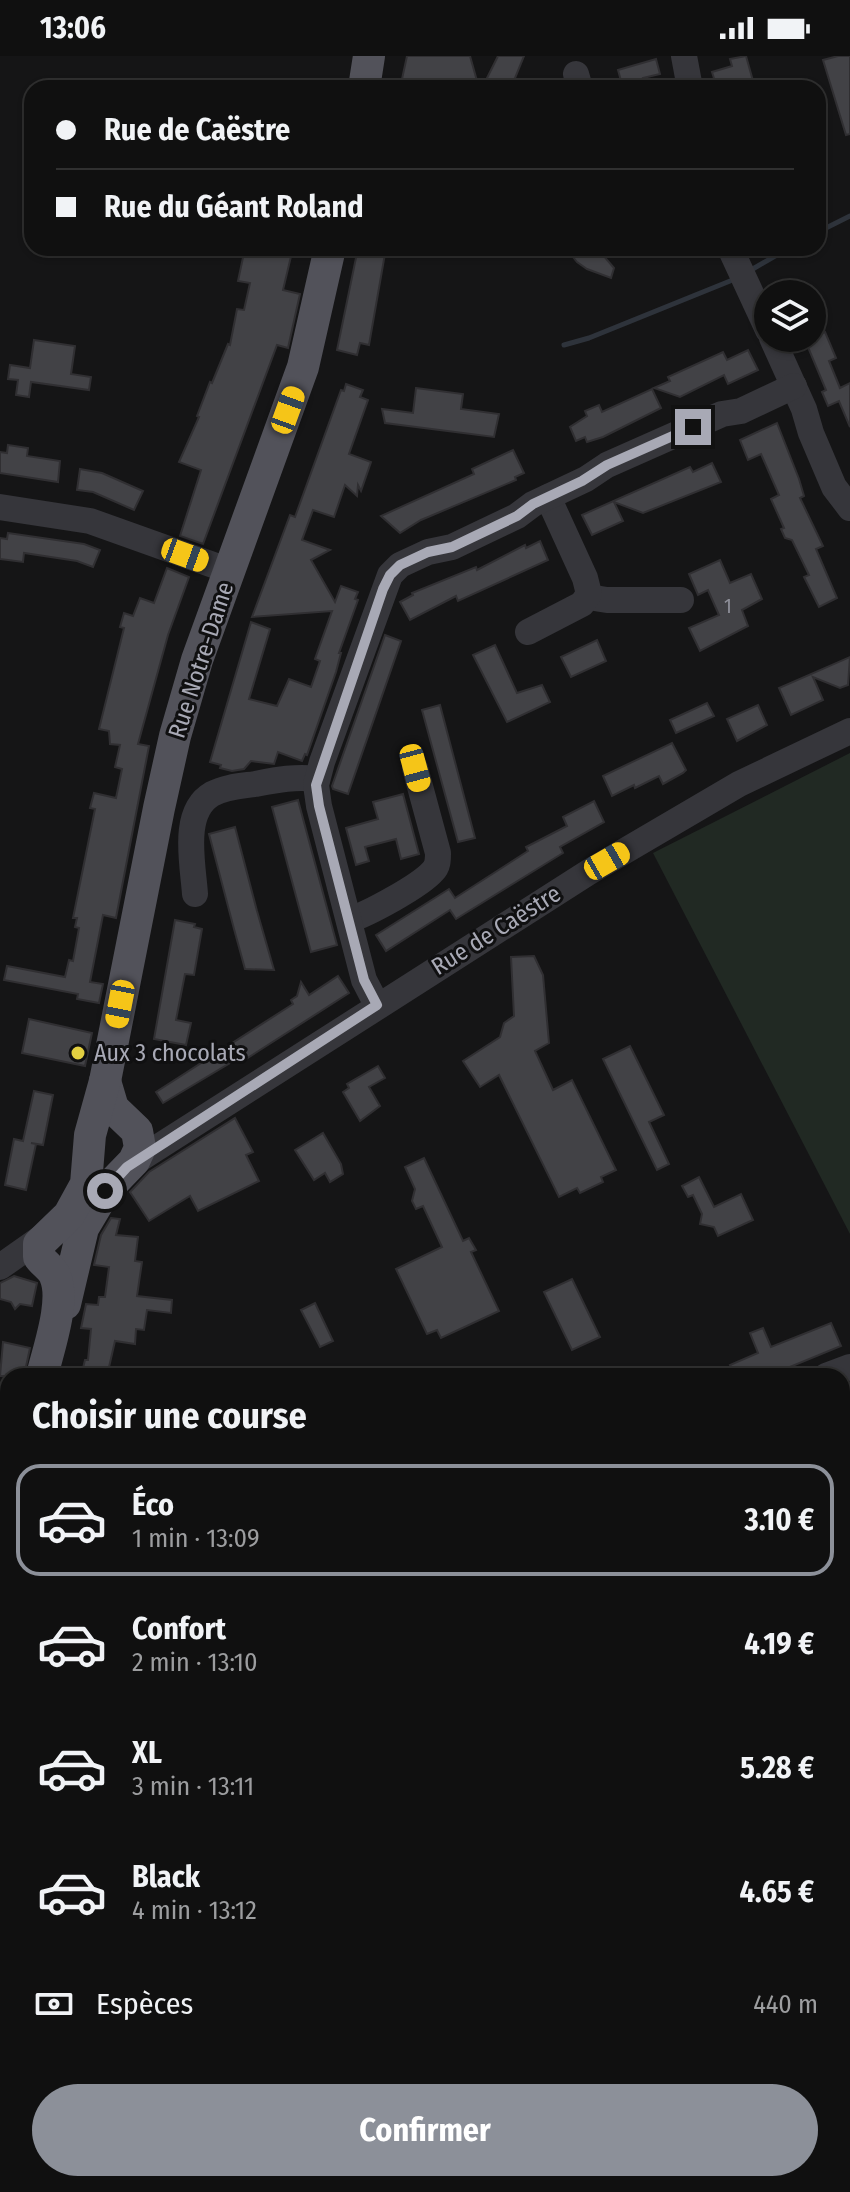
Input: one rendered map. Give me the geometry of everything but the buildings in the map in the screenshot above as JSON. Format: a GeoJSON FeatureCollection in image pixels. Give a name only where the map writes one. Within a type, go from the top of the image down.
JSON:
{"type":"FeatureCollection","features":[{"type":"Feature","properties":{"kind":"main road","name":"Rue Notre-Dame"},"geometry":{"type":"LineString","coordinates":[[38,1257],[83,1191],[89,1168],[90,1142],[170,758],[197,660],[303,367],[328,256]]}},
{"type":"Feature","properties":{"kind":"main road"},"geometry":{"type":"LineString","coordinates":[[38,1257],[81,1235],[92,1211],[109,1186],[134,1161],[140,1148],[140,1138],[111,1104],[105,1081]]}},
{"type":"Feature","properties":{"kind":"main road"},"geometry":{"type":"LineString","coordinates":[[93,1130],[107,1119],[129,1123]]}},
{"type":"Feature","properties":{"kind":"main road"},"geometry":{"type":"LineString","coordinates":[[38,1257],[56,1278],[58,1301],[44,1368]]}},
{"type":"Feature","properties":{"kind":"main road"},"geometry":{"type":"LineString","coordinates":[[38,1257],[50,1368]]}},
{"type":"Feature","properties":{"kind":"street"},"geometry":{"type":"LineString","coordinates":[[684,56],[688,80]]}},
{"type":"Feature","properties":{"kind":"street"},"geometry":{"type":"LineString","coordinates":[[738,266],[754,300]]}},
{"type":"Feature","properties":{"kind":"street"},"geometry":{"type":"LineString","coordinates":[[778,352],[834,487],[850,508]]}},
{"type":"Feature","properties":{"kind":"street"},"geometry":{"type":"LineString","coordinates":[[377,1005],[364,980],[317,799],[317,779],[383,589],[392,572],[400,565],[452,547],[513,518],[621,459],[722,414],[741,411],[794,386]]}},
{"type":"Feature","properties":{"kind":"street"},"geometry":{"type":"LineString","coordinates":[[528,632],[579,606],[588,597],[585,578],[548,497]]}},
{"type":"Feature","properties":{"kind":"street"},"geometry":{"type":"LineString","coordinates":[[0,507],[90,521],[230,571]]}},
{"type":"Feature","properties":{"kind":"street"},"geometry":{"type":"LineString","coordinates":[[588,597],[681,600]]}},
{"type":"Feature","properties":{"kind":"street","name":"Rue de Caëstre"},"geometry":{"type":"LineString","coordinates":[[127,1167],[526,910],[647,837],[739,784],[850,731]]}},
{"type":"Feature","properties":{"kind":"street"},"geometry":{"type":"LineString","coordinates":[[349,920],[374,910],[426,877],[437,864],[438,853],[415,768]]}},
{"type":"Feature","properties":{"kind":"street"},"geometry":{"type":"LineString","coordinates":[[195,894],[193,828],[197,812],[205,800],[225,789],[297,777],[317,779]]}},
{"type":"Feature","properties":{"kind":"street","name":"Rue de Caëstre"},"geometry":{"type":"LineString","coordinates":[[129,1123],[163,1132],[194,1122]]}},
{"type":"Feature","properties":{"kind":"shaded area"},"geometry":{"type":"Polygon","coordinates":[[[850,753],[850,1234],[653,853],[850,753]]]}},
{"type":"Feature","properties":{"kind":"waterway"},"geometry":{"type":"LineString","coordinates":[[826,228],[850,216]]}},
{"type":"Feature","properties":{"kind":"waterway"},"geometry":{"type":"LineString","coordinates":[[751,270],[775,256]]}},
{"type":"Feature","properties":{"kind":"waterway"},"geometry":{"type":"LineString","coordinates":[[564,345],[589,338],[735,279]]}},
{"type":"Feature","properties":{"kind":"place","name":"Aux 3 chocolats"},"geometry":{"type":"Point","coordinates":[78,1053]}},
{"type":"Feature","properties":{"kind":"route"},"geometry":{"type":"LineString","coordinates":[[105,1191],[127,1167],[377,1005],[364,980],[316,785],[383,589],[392,572],[400,565],[452,547],[513,518],[533,504],[586,479],[602,467],[693,427]]}}]}
